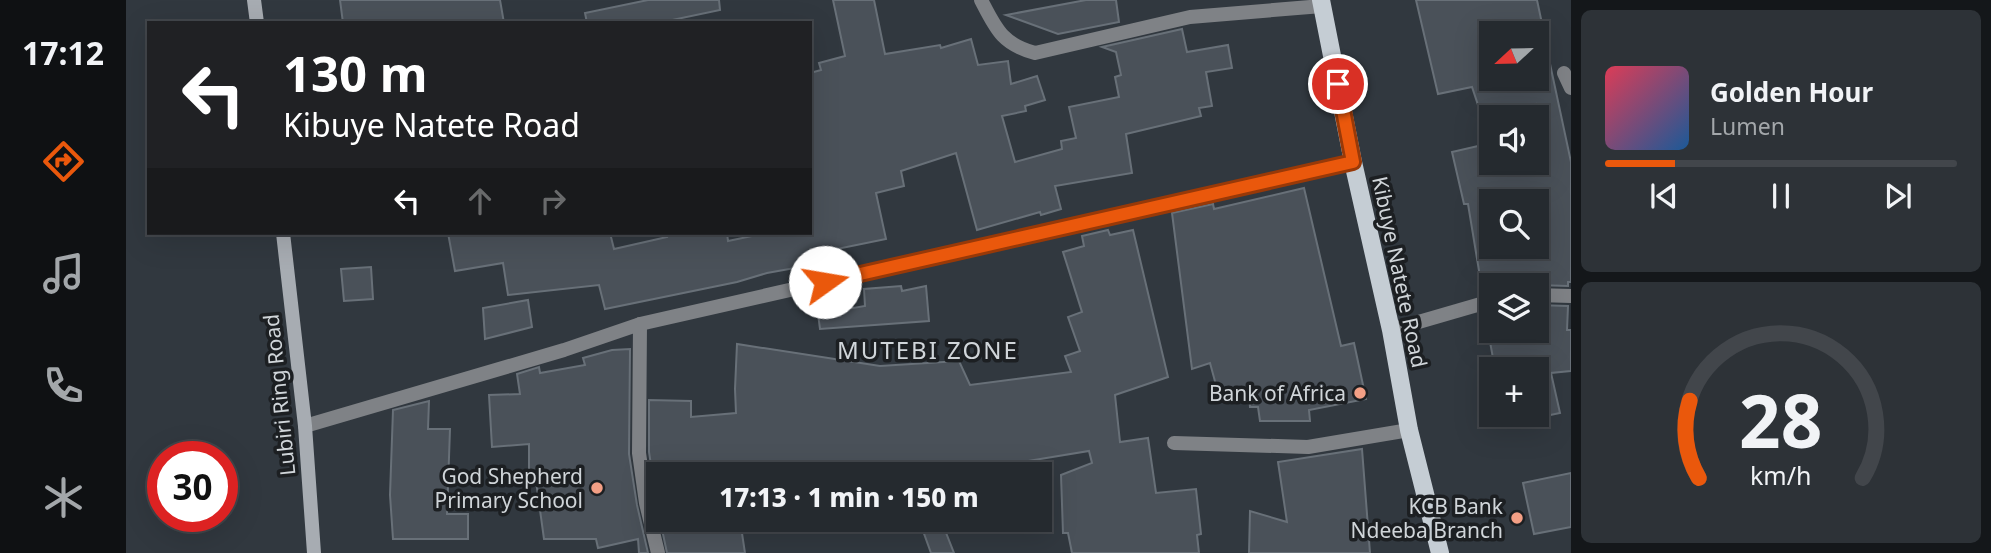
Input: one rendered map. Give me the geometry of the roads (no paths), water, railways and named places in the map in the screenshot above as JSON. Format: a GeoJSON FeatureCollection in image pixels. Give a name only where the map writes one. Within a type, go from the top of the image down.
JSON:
{"type":"FeatureCollection","features":[{"type":"Feature","properties":{"kind":"main road"},"geometry":{"type":"LineString","coordinates":[[254,0],[257,21]]}},
{"type":"Feature","properties":{"kind":"main road","name":"Kibuye Natete Road"},"geometry":{"type":"LineString","coordinates":[[1322,3],[1353,162],[1391,330],[1409,430],[1440,553]]}},
{"type":"Feature","properties":{"kind":"main road","name":"Lubiri Ring Road"},"geometry":{"type":"LineString","coordinates":[[283,235],[305,426],[314,553]]}},
{"type":"Feature","properties":{"kind":"street"},"geometry":{"type":"LineString","coordinates":[[981,0],[1004,39],[1020,49],[1035,53],[1190,17],[1322,3]]}},
{"type":"Feature","properties":{"kind":"street"},"geometry":{"type":"LineString","coordinates":[[1564,73],[1571,88]]}},
{"type":"Feature","properties":{"kind":"street"},"geometry":{"type":"LineString","coordinates":[[305,426],[564,350],[640,324],[1353,162]]}},
{"type":"Feature","properties":{"kind":"street"},"geometry":{"type":"LineString","coordinates":[[1549,295],[1571,296]]}},
{"type":"Feature","properties":{"kind":"street"},"geometry":{"type":"LineString","coordinates":[[1391,330],[1479,304]]}},
{"type":"Feature","properties":{"kind":"street"},"geometry":{"type":"LineString","coordinates":[[640,324],[639,453],[646,503],[658,553]]}},
{"type":"Feature","properties":{"kind":"street"},"geometry":{"type":"LineString","coordinates":[[1174,443],[1308,447],[1409,430]]}},
{"type":"Feature","properties":{"kind":"place","name":"Bank of Africa"},"geometry":{"type":"Point","coordinates":[1360,393]}},
{"type":"Feature","properties":{"kind":"place","name":"God Shepherd Primary School"},"geometry":{"type":"Point","coordinates":[597,488]}},
{"type":"Feature","properties":{"kind":"place","name":"KCB Bank Ndeeba Branch"},"geometry":{"type":"Point","coordinates":[1517,518]}},
{"type":"Feature","properties":{"kind":"district","name":"MUTEBI ZONE"},"geometry":{"type":"Point","coordinates":[928,349]}}]}
